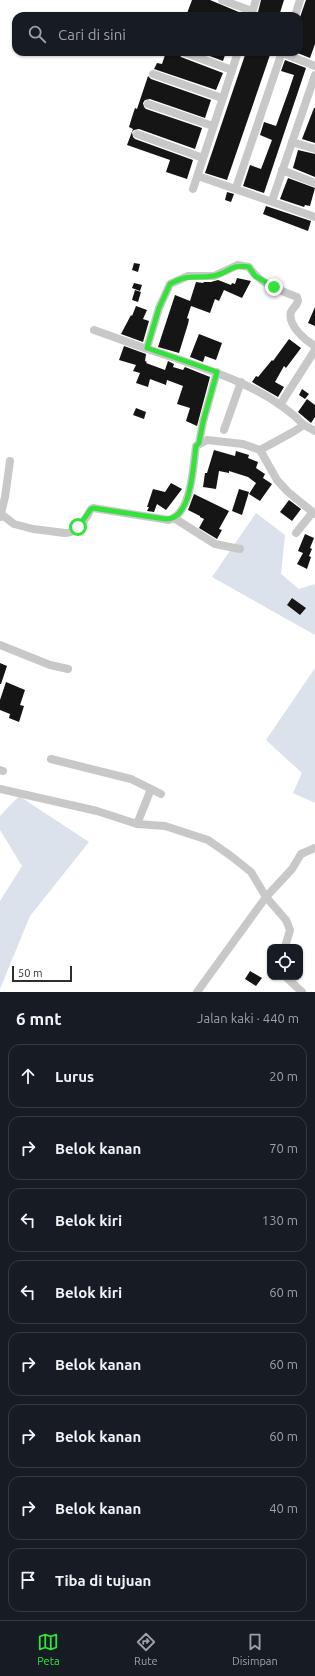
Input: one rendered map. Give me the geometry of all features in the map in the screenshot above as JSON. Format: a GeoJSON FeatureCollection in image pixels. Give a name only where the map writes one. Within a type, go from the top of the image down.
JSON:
{"type":"FeatureCollection","features":[{"type":"Feature","properties":{"kind":"street"},"geometry":{"type":"LineString","coordinates":[[222,0],[250,12]]}},
{"type":"Feature","properties":{"kind":"street"},"geometry":{"type":"LineString","coordinates":[[252,12],[256,0]]}},
{"type":"Feature","properties":{"kind":"street"},"geometry":{"type":"LineString","coordinates":[[296,12],[300,0]]}},
{"type":"Feature","properties":{"kind":"street"},"geometry":{"type":"LineString","coordinates":[[194,56],[232,70]]}},
{"type":"Feature","properties":{"kind":"street"},"geometry":{"type":"LineString","coordinates":[[193,189],[237,56]]}},
{"type":"Feature","properties":{"kind":"street"},"geometry":{"type":"LineString","coordinates":[[236,188],[280,56]]}},
{"type":"Feature","properties":{"kind":"street"},"geometry":{"type":"LineString","coordinates":[[291,56],[315,66]]}},
{"type":"Feature","properties":{"kind":"street"},"geometry":{"type":"LineString","coordinates":[[153,74],[222,98]]}},
{"type":"Feature","properties":{"kind":"street"},"geometry":{"type":"LineString","coordinates":[[272,201],[315,75]]}},
{"type":"Feature","properties":{"kind":"street"},"geometry":{"type":"LineString","coordinates":[[148,104],[214,126]]}},
{"type":"Feature","properties":{"kind":"street"},"geometry":{"type":"LineString","coordinates":[[137,134],[203,158]]}},
{"type":"Feature","properties":{"kind":"street"},"geometry":{"type":"LineString","coordinates":[[292,142],[315,149]]}},
{"type":"Feature","properties":{"kind":"street"},"geometry":{"type":"LineString","coordinates":[[282,170],[315,183]]}},
{"type":"Feature","properties":{"kind":"street"},"geometry":{"type":"LineString","coordinates":[[198,176],[236,188],[315,217]]}},
{"type":"Feature","properties":{"kind":"street"},"geometry":{"type":"LineString","coordinates":[[147,348],[159,308],[170,284],[188,276],[214,276],[238,265],[249,267],[255,276],[261,280],[281,291],[297,297],[298,301],[291,312],[292,320],[295,328],[308,342],[315,346]]}},
{"type":"Feature","properties":{"kind":"street"},"geometry":{"type":"LineString","coordinates":[[94,330],[217,372],[241,382],[280,405],[293,414],[304,425],[315,431]]}},
{"type":"Feature","properties":{"kind":"street"},"geometry":{"type":"LineString","coordinates":[[280,405],[315,350]]}},
{"type":"Feature","properties":{"kind":"street"},"geometry":{"type":"LineString","coordinates":[[10,461],[5,497],[0,516],[14,524],[33,529],[70,533],[78,527],[93,508],[165,519],[174,518],[179,515],[189,492],[196,446],[199,443],[203,422],[217,372]]}},
{"type":"Feature","properties":{"kind":"street"},"geometry":{"type":"LineString","coordinates":[[224,430],[241,382]]}},
{"type":"Feature","properties":{"kind":"street"},"geometry":{"type":"LineString","coordinates":[[260,450],[304,425]]}},
{"type":"Feature","properties":{"kind":"street"},"geometry":{"type":"LineString","coordinates":[[199,443],[207,440],[243,444],[260,450],[277,480],[314,514],[296,533]]}},
{"type":"Feature","properties":{"kind":"street"},"geometry":{"type":"LineString","coordinates":[[174,518],[216,544],[240,549]]}},
{"type":"Feature","properties":{"kind":"street"},"geometry":{"type":"LineString","coordinates":[[0,645],[50,665],[68,669]]}},
{"type":"Feature","properties":{"kind":"street"},"geometry":{"type":"LineString","coordinates":[[51,759],[131,779],[161,794]]}},
{"type":"Feature","properties":{"kind":"street"},"geometry":{"type":"LineString","coordinates":[[0,789],[97,811],[137,824],[165,826],[208,840],[251,872],[266,897],[289,924],[289,936],[285,944]]}},
{"type":"Feature","properties":{"kind":"street"},"geometry":{"type":"LineString","coordinates":[[137,824],[151,789]]}},
{"type":"Feature","properties":{"kind":"street"},"geometry":{"type":"LineString","coordinates":[[197,992],[266,897],[292,869],[300,854],[315,848]]}},
{"type":"Feature","properties":{"kind":"street"},"geometry":{"type":"LineString","coordinates":[[289,980],[302,992]]}},
{"type":"Feature","properties":{"kind":"shaded area"},"geometry":{"type":"Polygon","coordinates":[[[256,513],[285,535],[281,574],[299,589],[315,584],[315,635],[212,577],[256,513]]]}},
{"type":"Feature","properties":{"kind":"shaded area"},"geometry":{"type":"Polygon","coordinates":[[[315,668],[315,803],[293,793],[302,773],[266,740],[315,668]]]}},
{"type":"Feature","properties":{"kind":"shaded area"},"geometry":{"type":"Polygon","coordinates":[[[19,796],[89,842],[30,916],[0,989],[0,901],[22,866],[0,830],[0,816],[19,796]]]}},
{"type":"Feature","properties":{"kind":"building"},"geometry":{"type":"Polygon","coordinates":[[[192,0],[210,0],[239,12],[188,12],[192,0]]]}},
{"type":"Feature","properties":{"kind":"building"},"geometry":{"type":"Polygon","coordinates":[[[261,0],[284,0],[280,12],[258,12],[261,0]]]}},
{"type":"Feature","properties":{"kind":"building"},"geometry":{"type":"Polygon","coordinates":[[[306,0],[315,0],[315,44],[310,58],[303,55],[302,12],[306,0]]]}},
{"type":"Feature","properties":{"kind":"building"},"geometry":{"type":"Polygon","coordinates":[[[165,56],[180,56],[223,73],[216,90],[154,69],[157,63],[162,64],[165,56]]]}},
{"type":"Feature","properties":{"kind":"building"},"geometry":{"type":"Polygon","coordinates":[[[210,56],[225,56],[223,61],[210,56]]]}},
{"type":"Feature","properties":{"kind":"building"},"geometry":{"type":"Polygon","coordinates":[[[245,56],[270,56],[227,180],[205,173],[245,56]]]}},
{"type":"Feature","properties":{"kind":"building"},"geometry":{"type":"Polygon","coordinates":[[[285,60],[306,68],[264,193],[243,186],[250,165],[261,169],[272,140],[260,135],[264,122],[276,126],[294,75],[281,71],[285,60]]]}},
{"type":"Feature","properties":{"kind":"building"},"geometry":{"type":"Polygon","coordinates":[[[148,76],[151,79],[211,100],[205,118],[150,99],[145,100],[143,103],[146,109],[202,128],[195,149],[139,129],[132,132],[135,139],[193,160],[187,179],[166,172],[170,160],[127,145],[133,129],[129,127],[132,117],[135,108],[137,109],[148,76]]]}},
{"type":"Feature","properties":{"kind":"building"},"geometry":{"type":"Polygon","coordinates":[[[315,108],[315,143],[302,139],[315,108]]]}},
{"type":"Feature","properties":{"kind":"building"},"geometry":{"type":"Polygon","coordinates":[[[298,150],[315,154],[315,177],[293,168],[298,150]]]}},
{"type":"Feature","properties":{"kind":"building"},"geometry":{"type":"Polygon","coordinates":[[[288,178],[315,188],[310,206],[305,205],[304,207],[280,199],[288,178]]]}},
{"type":"Feature","properties":{"kind":"building"},"geometry":{"type":"Polygon","coordinates":[[[227,192],[234,194],[231,202],[225,200],[227,192]]]}},
{"type":"Feature","properties":{"kind":"building"},"geometry":{"type":"Polygon","coordinates":[[[266,206],[311,221],[308,231],[263,214],[266,206]]]}},
{"type":"Feature","properties":{"kind":"building"},"geometry":{"type":"Polygon","coordinates":[[[134,263],[140,264],[138,272],[132,270],[134,263]]]}},
{"type":"Feature","properties":{"kind":"building"},"geometry":{"type":"Polygon","coordinates":[[[237,278],[251,281],[242,298],[224,290],[219,301],[215,299],[210,313],[191,306],[187,318],[189,319],[188,324],[179,353],[158,347],[175,295],[190,301],[196,282],[203,283],[218,280],[231,285],[232,283],[235,284],[237,278]]]}},
{"type":"Feature","properties":{"kind":"building"},"geometry":{"type":"Polygon","coordinates":[[[134,283],[142,285],[140,291],[132,288],[134,283]]]}},
{"type":"Feature","properties":{"kind":"building"},"geometry":{"type":"Polygon","coordinates":[[[135,290],[141,292],[138,302],[132,300],[135,290]]]}},
{"type":"Feature","properties":{"kind":"building"},"geometry":{"type":"Polygon","coordinates":[[[136,306],[147,310],[143,319],[149,321],[143,342],[121,334],[136,306]]]}},
{"type":"Feature","properties":{"kind":"building"},"geometry":{"type":"Polygon","coordinates":[[[315,307],[315,326],[308,323],[315,307]]]}},
{"type":"Feature","properties":{"kind":"building"},"geometry":{"type":"Polygon","coordinates":[[[199,334],[222,343],[216,360],[205,356],[203,362],[190,357],[199,334]]]}},
{"type":"Feature","properties":{"kind":"building"},"geometry":{"type":"Polygon","coordinates":[[[289,339],[301,348],[286,368],[284,366],[275,382],[284,387],[278,397],[252,382],[272,360],[273,361],[289,339]]]}},
{"type":"Feature","properties":{"kind":"building"},"geometry":{"type":"Polygon","coordinates":[[[124,346],[146,354],[146,363],[165,370],[168,361],[174,364],[173,367],[183,370],[185,367],[210,377],[197,426],[186,421],[190,408],[177,404],[183,386],[167,380],[166,385],[150,379],[148,387],[136,383],[140,373],[133,371],[136,365],[119,360],[124,346]]]}},
{"type":"Feature","properties":{"kind":"building"},"geometry":{"type":"Polygon","coordinates":[[[302,389],[309,394],[305,399],[299,395],[302,389]]]}},
{"type":"Feature","properties":{"kind":"building"},"geometry":{"type":"Polygon","coordinates":[[[307,399],[315,405],[315,417],[311,423],[298,412],[307,399]]]}},
{"type":"Feature","properties":{"kind":"building"},"geometry":{"type":"Polygon","coordinates":[[[136,408],[146,412],[144,419],[133,415],[136,408]]]}},
{"type":"Feature","properties":{"kind":"building"},"geometry":{"type":"Polygon","coordinates":[[[214,450],[235,456],[236,451],[249,455],[248,458],[258,462],[256,468],[265,474],[263,478],[272,484],[260,501],[249,494],[256,483],[248,477],[229,471],[229,473],[219,471],[216,489],[203,487],[205,473],[207,473],[214,450]]]}},
{"type":"Feature","properties":{"kind":"building"},"geometry":{"type":"Polygon","coordinates":[[[171,483],[182,489],[166,510],[157,504],[154,512],[147,511],[153,489],[165,492],[171,483]]]}},
{"type":"Feature","properties":{"kind":"building"},"geometry":{"type":"Polygon","coordinates":[[[239,489],[249,492],[242,515],[232,511],[239,489]]]}},
{"type":"Feature","properties":{"kind":"building"},"geometry":{"type":"Polygon","coordinates":[[[194,494],[229,511],[219,529],[222,530],[217,539],[199,528],[204,519],[188,510],[194,494]]]}},
{"type":"Feature","properties":{"kind":"building"},"geometry":{"type":"Polygon","coordinates":[[[289,500],[301,509],[292,521],[280,512],[289,500]]]}},
{"type":"Feature","properties":{"kind":"building"},"geometry":{"type":"Polygon","coordinates":[[[305,534],[314,538],[310,548],[312,549],[309,556],[311,557],[307,569],[297,564],[303,553],[298,551],[305,534]]]}},
{"type":"Feature","properties":{"kind":"building"},"geometry":{"type":"Polygon","coordinates":[[[292,598],[306,608],[300,615],[287,605],[292,598]]]}},
{"type":"Feature","properties":{"kind":"building"},"geometry":{"type":"Polygon","coordinates":[[[0,663],[7,666],[1,684],[0,684],[0,663]]]}},
{"type":"Feature","properties":{"kind":"building"},"geometry":{"type":"Polygon","coordinates":[[[6,682],[25,690],[20,705],[24,706],[19,722],[9,718],[10,714],[0,710],[0,700],[6,682]]]}},
{"type":"Feature","properties":{"kind":"building"},"geometry":{"type":"Polygon","coordinates":[[[250,971],[262,978],[256,986],[245,979],[250,971]]]}},
{"type":"Feature","properties":{"kind":"route"},"geometry":{"type":"LineString","coordinates":[[78,527],[93,508],[169,520],[179,515],[185,503],[189,492],[196,446],[199,443],[203,422],[217,372],[147,348],[159,308],[170,284],[188,276],[214,276],[238,265],[249,267],[255,276],[274,287]]}}]}
